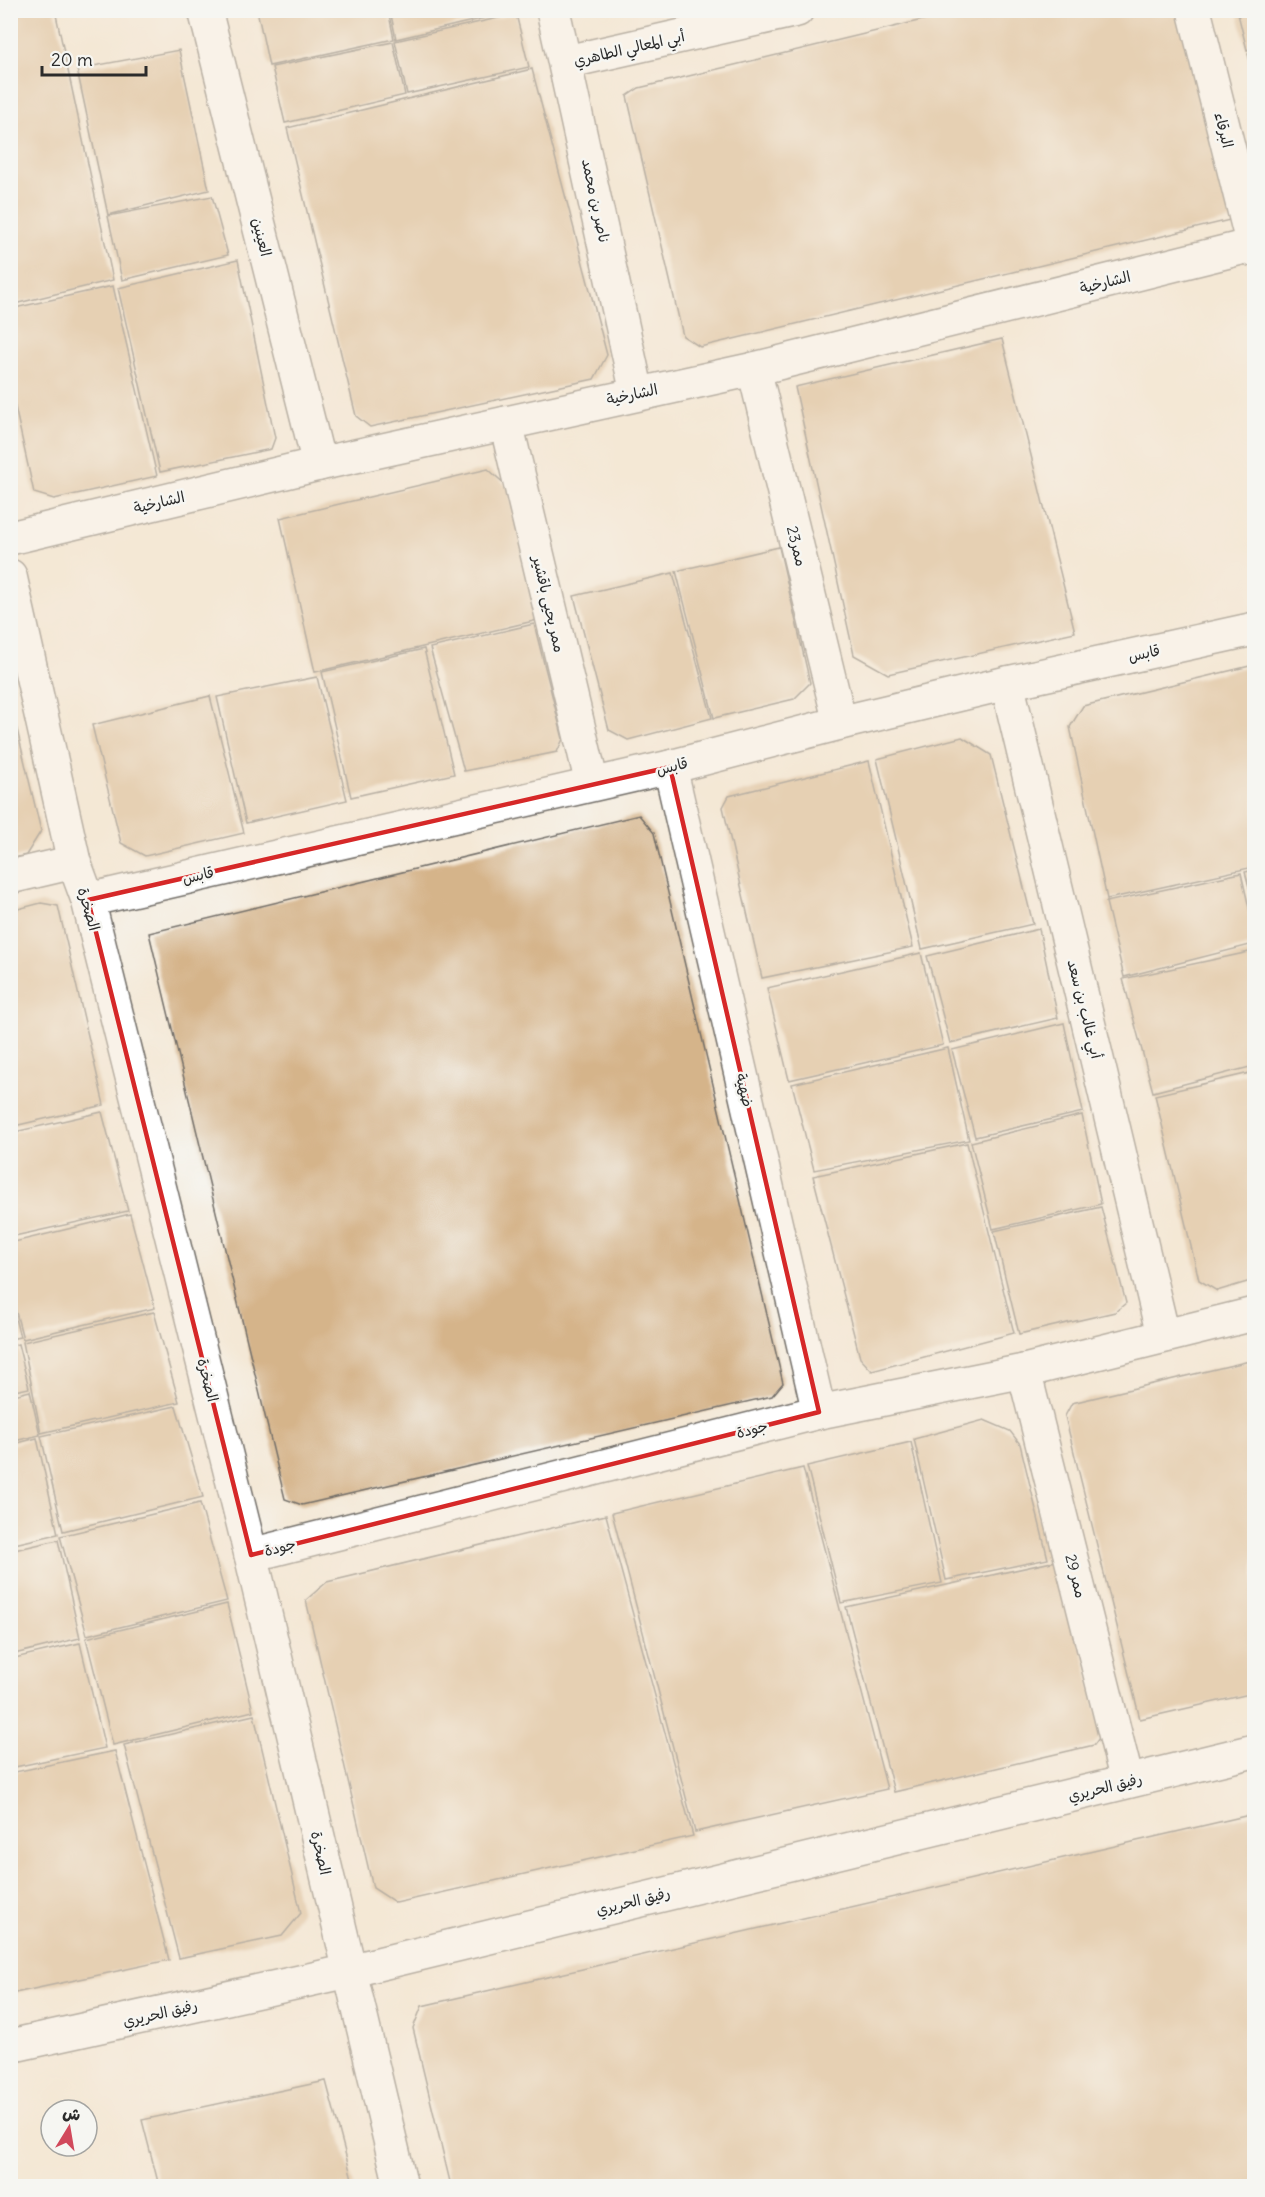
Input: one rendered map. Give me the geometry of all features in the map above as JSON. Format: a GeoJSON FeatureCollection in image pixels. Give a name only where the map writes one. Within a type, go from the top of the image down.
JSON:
{"type":"FeatureCollection","features":[{"type":"Feature","properties":{"kind":"street","name":"العينين"},"geometry":{"type":"LineString","coordinates":[[205,10],[319,464]]}},
{"type":"Feature","properties":{"kind":"street","name":"ناصر بن محمد"},"geometry":{"type":"LineString","coordinates":[[553,10],[637,393]]}},
{"type":"Feature","properties":{"kind":"street","name":"أبي المعالي الطاهري"},"geometry":{"type":"LineString","coordinates":[[566,62],[797,10]]}},
{"type":"Feature","properties":{"kind":"street","name":"البرقاء"},"geometry":{"type":"LineString","coordinates":[[1194,10],[1254,247]]}},
{"type":"Feature","properties":{"kind":"street","name":"الشارخية"},"geometry":{"type":"LineString","coordinates":[[10,538],[319,464],[753,369],[1254,247]]}},
{"type":"Feature","properties":{"kind":"street","name":"ممر23"},"geometry":{"type":"LineString","coordinates":[[753,369],[840,723]]}},
{"type":"Feature","properties":{"kind":"street","name":"ممر يحيى باقشير"},"geometry":{"type":"LineString","coordinates":[[506,423],[592,784]]}},
{"type":"Feature","properties":{"kind":"street","name":"الصخرة"},"geometry":{"type":"LineString","coordinates":[[10,576],[74,862],[88,900],[251,1555],[401,2187]]}},
{"type":"Feature","properties":{"kind":"street","name":"قابس"},"geometry":{"type":"LineString","coordinates":[[88,900],[670,767],[1007,683],[1254,629]]}},
{"type":"Feature","properties":{"kind":"street","name":"أبي غالب بن سعد"},"geometry":{"type":"LineString","coordinates":[[1007,683],[1163,1335]]}},
{"type":"Feature","properties":{"kind":"street","name":"ضهية"},"geometry":{"type":"LineString","coordinates":[[670,767],[819,1412]]}},
{"type":"Feature","properties":{"kind":"street"},"geometry":{"type":"LineString","coordinates":[[10,877],[74,862]]}},
{"type":"Feature","properties":{"kind":"street","name":"جودة"},"geometry":{"type":"LineString","coordinates":[[251,1555],[819,1412],[1024,1371],[1254,1314]]}},
{"type":"Feature","properties":{"kind":"street","name":"ممر 29"},"geometry":{"type":"LineString","coordinates":[[1024,1371],[1127,1781]]}},
{"type":"Feature","properties":{"kind":"street","name":"رفيق الحريري"},"geometry":{"type":"LineString","coordinates":[[10,2046],[349,1971],[1254,1751]]}},
{"type":"Feature","properties":{"kind":"highlighted area"},"geometry":{"type":"Polygon","coordinates":[[[670,767],[819,1412],[251,1555],[88,900],[670,767]]]}},
{"type":"Feature","properties":{"kind":"building"},"geometry":{"type":"Polygon","coordinates":[[[10,10],[55,10],[113,280],[10,305],[10,10]]]}},
{"type":"Feature","properties":{"kind":"building"},"geometry":{"type":"Polygon","coordinates":[[[257,10],[388,10],[394,39],[269,66],[257,10]]]}},
{"type":"Feature","properties":{"kind":"building"},"geometry":{"type":"Polygon","coordinates":[[[390,10],[515,10],[515,11],[396,39],[390,10]]]}},
{"type":"Feature","properties":{"kind":"building"},"geometry":{"type":"Polygon","coordinates":[[[964,10],[1181,10],[1234,219],[700,347],[683,336],[627,96],[639,88],[964,10]]]}},
{"type":"Feature","properties":{"kind":"building"},"geometry":{"type":"Polygon","coordinates":[[[1237,10],[1254,10],[1254,48],[1247,50],[1237,10]]]}},
{"type":"Feature","properties":{"kind":"building"},"geometry":{"type":"Polygon","coordinates":[[[516,14],[529,67],[407,94],[395,41],[516,14]]]}},
{"type":"Feature","properties":{"kind":"building"},"geometry":{"type":"Polygon","coordinates":[[[393,42],[405,95],[285,123],[272,67],[393,42]]]}},
{"type":"Feature","properties":{"kind":"building"},"geometry":{"type":"Polygon","coordinates":[[[179,50],[209,190],[108,215],[77,69],[179,50]]]}},
{"type":"Feature","properties":{"kind":"building"},"geometry":{"type":"Polygon","coordinates":[[[1254,52],[1254,77],[1248,54],[1254,52]]]}},
{"type":"Feature","properties":{"kind":"building"},"geometry":{"type":"Polygon","coordinates":[[[532,69],[607,355],[594,379],[370,427],[356,416],[287,128],[532,69]]]}},
{"type":"Feature","properties":{"kind":"building"},"geometry":{"type":"Polygon","coordinates":[[[212,196],[228,255],[122,280],[108,216],[212,196]]]}},
{"type":"Feature","properties":{"kind":"building"},"geometry":{"type":"Polygon","coordinates":[[[238,260],[275,438],[271,449],[160,472],[118,288],[238,260]]]}},
{"type":"Feature","properties":{"kind":"building"},"geometry":{"type":"Polygon","coordinates":[[[113,286],[157,476],[54,499],[34,493],[10,384],[10,309],[113,286]]]}},
{"type":"Feature","properties":{"kind":"building"},"geometry":{"type":"Polygon","coordinates":[[[1002,339],[1075,632],[888,674],[854,655],[795,387],[1002,339]]]}},
{"type":"Feature","properties":{"kind":"building"},"geometry":{"type":"Polygon","coordinates":[[[488,469],[509,488],[538,620],[315,672],[280,518],[488,469]]]}},
{"type":"Feature","properties":{"kind":"building"},"geometry":{"type":"Polygon","coordinates":[[[779,547],[810,683],[794,699],[714,718],[676,571],[779,547]]]}},
{"type":"Feature","properties":{"kind":"building"},"geometry":{"type":"Polygon","coordinates":[[[673,573],[712,718],[628,740],[609,730],[574,596],[673,573]]]}},
{"type":"Feature","properties":{"kind":"building"},"geometry":{"type":"Polygon","coordinates":[[[534,624],[563,739],[557,752],[464,771],[430,648],[534,624]]]}},
{"type":"Feature","properties":{"kind":"building"},"geometry":{"type":"Polygon","coordinates":[[[424,649],[454,774],[351,797],[322,672],[424,649]]]}},
{"type":"Feature","properties":{"kind":"building"},"geometry":{"type":"Polygon","coordinates":[[[1254,665],[1254,867],[1107,899],[1070,727],[1083,706],[1254,665]]]}},
{"type":"Feature","properties":{"kind":"building"},"geometry":{"type":"Polygon","coordinates":[[[317,677],[347,800],[246,823],[217,697],[317,677]]]}},
{"type":"Feature","properties":{"kind":"building"},"geometry":{"type":"Polygon","coordinates":[[[210,696],[244,833],[145,856],[121,843],[92,725],[210,696]]]}},
{"type":"Feature","properties":{"kind":"building"},"geometry":{"type":"Polygon","coordinates":[[[11,704],[41,831],[26,855],[10,859],[11,704]]]}},
{"type":"Feature","properties":{"kind":"building"},"geometry":{"type":"Polygon","coordinates":[[[962,737],[991,755],[1033,924],[922,949],[877,759],[962,737]]]}},
{"type":"Feature","properties":{"kind":"building"},"geometry":{"type":"Polygon","coordinates":[[[869,761],[913,947],[762,978],[723,807],[729,796],[869,761]]]}},
{"type":"Feature","properties":{"kind":"building"},"geometry":{"type":"Polygon","coordinates":[[[639,815],[654,833],[783,1383],[772,1396],[302,1505],[285,1499],[149,933],[639,815]]]}},
{"type":"Feature","properties":{"kind":"building"},"geometry":{"type":"Polygon","coordinates":[[[1254,870],[1254,905],[1245,872],[1254,870]]]}},
{"type":"Feature","properties":{"kind":"building"},"geometry":{"type":"Polygon","coordinates":[[[1241,873],[1254,930],[1254,944],[1124,977],[1106,902],[1241,873]]]}},
{"type":"Feature","properties":{"kind":"building"},"geometry":{"type":"Polygon","coordinates":[[[41,903],[58,906],[104,1105],[10,1127],[10,911],[41,903]]]}},
{"type":"Feature","properties":{"kind":"building"},"geometry":{"type":"Polygon","coordinates":[[[1039,929],[1058,1018],[950,1043],[927,956],[1039,929]]]}},
{"type":"Feature","properties":{"kind":"building"},"geometry":{"type":"Polygon","coordinates":[[[1254,951],[1254,1066],[1153,1092],[1123,979],[1254,951]]]}},
{"type":"Feature","properties":{"kind":"building"},"geometry":{"type":"Polygon","coordinates":[[[921,953],[943,1045],[789,1080],[767,988],[921,953]]]}},
{"type":"Feature","properties":{"kind":"building"},"geometry":{"type":"Polygon","coordinates":[[[1064,1023],[1083,1112],[975,1137],[952,1050],[1064,1023]]]}},
{"type":"Feature","properties":{"kind":"building"},"geometry":{"type":"Polygon","coordinates":[[[948,1048],[969,1140],[814,1170],[792,1084],[948,1048]]]}},
{"type":"Feature","properties":{"kind":"building"},"geometry":{"type":"Polygon","coordinates":[[[1254,1072],[1254,1280],[1217,1291],[1199,1280],[1155,1095],[1254,1072]]]}},
{"type":"Feature","properties":{"kind":"building"},"geometry":{"type":"Polygon","coordinates":[[[102,1112],[128,1211],[10,1237],[10,1133],[102,1112]]]}},
{"type":"Feature","properties":{"kind":"building"},"geometry":{"type":"Polygon","coordinates":[[[1082,1115],[1101,1204],[993,1229],[971,1142],[1082,1115]]]}},
{"type":"Feature","properties":{"kind":"building"},"geometry":{"type":"Polygon","coordinates":[[[967,1143],[1014,1333],[872,1371],[860,1358],[813,1176],[967,1143]]]}},
{"type":"Feature","properties":{"kind":"building"},"geometry":{"type":"Polygon","coordinates":[[[1101,1207],[1126,1303],[1115,1312],[1019,1334],[994,1231],[1101,1207]]]}},
{"type":"Feature","properties":{"kind":"building"},"geometry":{"type":"Polygon","coordinates":[[[130,1214],[155,1308],[23,1339],[10,1289],[10,1243],[130,1214]]]}},
{"type":"Feature","properties":{"kind":"building"},"geometry":{"type":"Polygon","coordinates":[[[10,1299],[20,1337],[10,1339],[10,1299]]]}},
{"type":"Feature","properties":{"kind":"building"},"geometry":{"type":"Polygon","coordinates":[[[154,1312],[179,1402],[41,1433],[23,1342],[154,1312]]]}},
{"type":"Feature","properties":{"kind":"building"},"geometry":{"type":"Polygon","coordinates":[[[18,1344],[29,1388],[10,1392],[10,1346],[18,1344]]]}},
{"type":"Feature","properties":{"kind":"building"},"geometry":{"type":"Polygon","coordinates":[[[1254,1360],[1254,1693],[1140,1719],[1065,1416],[1072,1403],[1254,1360]]]}},
{"type":"Feature","properties":{"kind":"building"},"geometry":{"type":"Polygon","coordinates":[[[30,1391],[40,1435],[10,1442],[10,1396],[30,1391]]]}},
{"type":"Feature","properties":{"kind":"building"},"geometry":{"type":"Polygon","coordinates":[[[176,1406],[203,1497],[63,1531],[41,1436],[176,1406]]]}},
{"type":"Feature","properties":{"kind":"building"},"geometry":{"type":"Polygon","coordinates":[[[984,1420],[1010,1431],[1020,1444],[1048,1559],[946,1580],[914,1439],[984,1420]]]}},
{"type":"Feature","properties":{"kind":"building"},"geometry":{"type":"Polygon","coordinates":[[[37,1438],[58,1534],[10,1545],[10,1445],[37,1438]]]}},
{"type":"Feature","properties":{"kind":"building"},"geometry":{"type":"Polygon","coordinates":[[[911,1442],[942,1583],[841,1603],[807,1466],[911,1442]]]}},
{"type":"Feature","properties":{"kind":"building"},"geometry":{"type":"Polygon","coordinates":[[[803,1468],[887,1789],[695,1832],[612,1513],[803,1468]]]}},
{"type":"Feature","properties":{"kind":"building"},"geometry":{"type":"Polygon","coordinates":[[[200,1503],[227,1601],[87,1635],[60,1536],[200,1503]]]}},
{"type":"Feature","properties":{"kind":"building"},"geometry":{"type":"Polygon","coordinates":[[[606,1515],[693,1836],[396,1903],[373,1888],[306,1600],[327,1582],[606,1515]]]}},
{"type":"Feature","properties":{"kind":"building"},"geometry":{"type":"Polygon","coordinates":[[[58,1540],[80,1638],[10,1655],[10,1551],[58,1540]]]}},
{"type":"Feature","properties":{"kind":"building"},"geometry":{"type":"Polygon","coordinates":[[[1061,1560],[1102,1734],[1094,1745],[894,1792],[846,1607],[1061,1560]]]}},
{"type":"Feature","properties":{"kind":"building"},"geometry":{"type":"Polygon","coordinates":[[[227,1604],[253,1711],[113,1745],[86,1638],[227,1604]]]}},
{"type":"Feature","properties":{"kind":"building"},"geometry":{"type":"Polygon","coordinates":[[[80,1643],[105,1748],[10,1768],[10,1659],[80,1643]]]}},
{"type":"Feature","properties":{"kind":"building"},"geometry":{"type":"Polygon","coordinates":[[[254,1715],[301,1913],[282,1936],[179,1958],[124,1745],[254,1715]]]}},
{"type":"Feature","properties":{"kind":"building"},"geometry":{"type":"Polygon","coordinates":[[[115,1751],[169,1960],[10,1994],[10,1773],[115,1751]]]}},
{"type":"Feature","properties":{"kind":"building"},"geometry":{"type":"Polygon","coordinates":[[[1254,1814],[1254,2186],[451,2186],[413,2028],[422,2006],[1254,1814]]]}},
{"type":"Feature","properties":{"kind":"building"},"geometry":{"type":"Polygon","coordinates":[[[326,2081],[354,2186],[159,2186],[142,2120],[326,2081]]]}}]}
